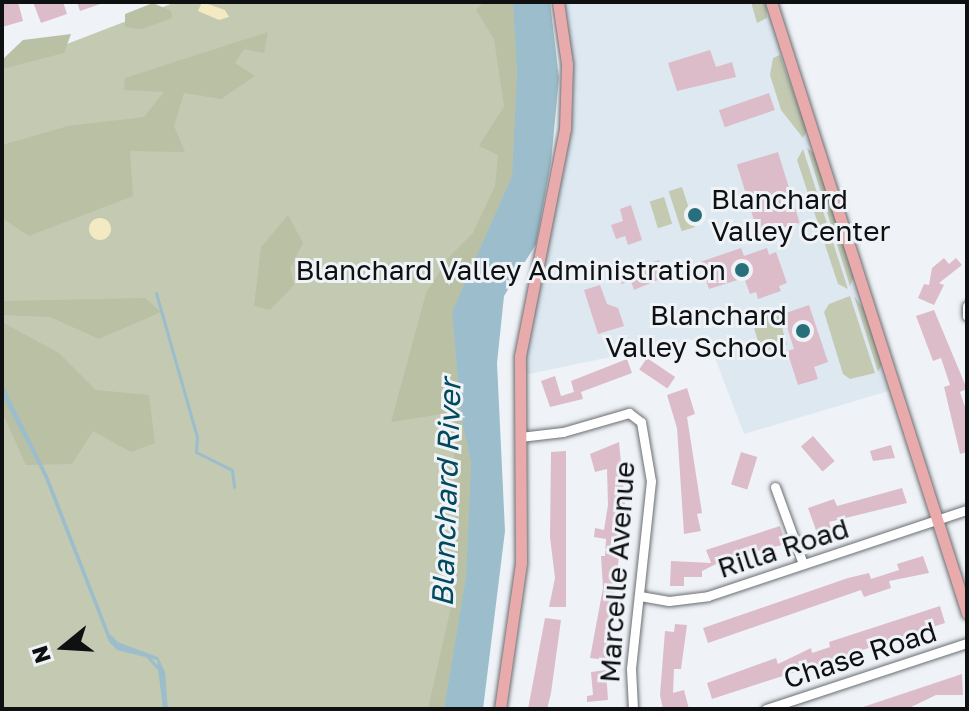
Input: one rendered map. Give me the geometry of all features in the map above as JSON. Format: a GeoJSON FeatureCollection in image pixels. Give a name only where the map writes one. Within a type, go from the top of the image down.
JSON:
{"type":"FeatureCollection","features":[{"type":"Feature","properties":{"kind":"main road"},"geometry":{"type":"LineString","coordinates":[[500,709],[520,584],[522,337],[565,129],[567,64],[558,2]]}},
{"type":"Feature","properties":{"kind":"main road"},"geometry":{"type":"LineString","coordinates":[[771,2],[967,613]]}},
{"type":"Feature","properties":{"kind":"street"},"geometry":{"type":"LineString","coordinates":[[967,306],[967,316]]}},
{"type":"Feature","properties":{"kind":"street","name":"Marcelle Avenue"},"geometry":{"type":"LineString","coordinates":[[520,437],[563,432],[629,413],[641,422],[651,481],[631,669],[633,709]]}},
{"type":"Feature","properties":{"kind":"street"},"geometry":{"type":"LineString","coordinates":[[775,487],[803,564]]}},
{"type":"Feature","properties":{"kind":"street","name":"Rilla Road"},"geometry":{"type":"LineString","coordinates":[[640,596],[695,599],[967,510]]}},
{"type":"Feature","properties":{"kind":"street","name":"Chase Road"},"geometry":{"type":"LineString","coordinates":[[766,709],[793,705],[967,643]]}},
{"type":"Feature","properties":{"kind":"shaded area","name":"Blanchard Valley Center"},"geometry":{"type":"Polygon","coordinates":[[[558,2],[771,2],[895,389],[744,434],[707,337],[519,376],[565,129],[558,2]]]}},
{"type":"Feature","properties":{"kind":"green space"},"geometry":{"type":"Polygon","coordinates":[[[176,2],[528,2],[528,196],[476,313],[465,709],[2,709],[2,69],[176,2]]]}},
{"type":"Feature","properties":{"kind":"green space"},"geometry":{"type":"Polygon","coordinates":[[[484,2],[513,2],[517,72],[512,176],[452,312],[461,415],[471,463],[466,577],[444,709],[428,709],[456,585],[454,449],[443,414],[391,422],[426,293],[449,257],[473,233],[495,186],[498,155],[479,146],[504,106],[494,39],[476,10],[484,2]]]}},
{"type":"Feature","properties":{"kind":"green space"},"geometry":{"type":"Polygon","coordinates":[[[751,2],[766,2],[767,18],[757,23],[751,2]]]}},
{"type":"Feature","properties":{"kind":"green space"},"geometry":{"type":"Polygon","coordinates":[[[153,3],[171,11],[172,18],[142,29],[125,27],[125,14],[153,3]]]}},
{"type":"Feature","properties":{"kind":"green space"},"geometry":{"type":"Polygon","coordinates":[[[268,32],[264,53],[244,49],[235,63],[255,76],[221,99],[184,93],[174,126],[185,152],[130,151],[133,196],[29,236],[2,218],[2,145],[68,126],[144,117],[164,92],[124,90],[125,78],[268,32]]]}},
{"type":"Feature","properties":{"kind":"green space"},"geometry":{"type":"Polygon","coordinates":[[[71,34],[64,53],[2,69],[2,60],[23,40],[71,34]]]}},
{"type":"Feature","properties":{"kind":"green space"},"geometry":{"type":"Polygon","coordinates":[[[780,55],[807,130],[803,138],[781,110],[770,75],[773,58],[780,55]]]}},
{"type":"Feature","properties":{"kind":"green space"},"geometry":{"type":"Polygon","coordinates":[[[807,148],[815,154],[854,277],[850,286],[807,148]]]}},
{"type":"Feature","properties":{"kind":"green space"},"geometry":{"type":"Polygon","coordinates":[[[803,149],[848,289],[838,284],[797,160],[803,149]]]}},
{"type":"Feature","properties":{"kind":"green space"},"geometry":{"type":"Polygon","coordinates":[[[682,187],[695,227],[682,231],[669,191],[682,187]]]}},
{"type":"Feature","properties":{"kind":"green space"},"geometry":{"type":"Polygon","coordinates":[[[664,197],[672,224],[658,228],[650,201],[664,197]]]}},
{"type":"Feature","properties":{"kind":"green space"},"geometry":{"type":"Polygon","coordinates":[[[288,215],[303,243],[290,268],[294,285],[270,310],[254,306],[261,247],[288,215]]]}},
{"type":"Feature","properties":{"kind":"green space"},"geometry":{"type":"Polygon","coordinates":[[[850,296],[875,373],[850,379],[843,374],[824,312],[829,304],[850,296]]]}},
{"type":"Feature","properties":{"kind":"green space"},"geometry":{"type":"Polygon","coordinates":[[[854,296],[864,309],[882,364],[878,372],[854,296]]]}},
{"type":"Feature","properties":{"kind":"green space"},"geometry":{"type":"Polygon","coordinates":[[[145,298],[161,312],[99,339],[50,317],[2,315],[2,301],[145,298]]]}},
{"type":"Feature","properties":{"kind":"green space"},"geometry":{"type":"Polygon","coordinates":[[[777,310],[787,345],[761,352],[751,317],[777,310]]]}},
{"type":"Feature","properties":{"kind":"green space"},"geometry":{"type":"Polygon","coordinates":[[[2,322],[59,353],[96,390],[149,395],[155,443],[131,452],[93,431],[72,464],[26,465],[2,412],[2,322]]]}},
{"type":"Feature","properties":{"kind":"sand"},"geometry":{"type":"Polygon","coordinates":[[[202,2],[225,10],[229,17],[219,20],[198,11],[202,2]]]}},
{"type":"Feature","properties":{"kind":"sand"},"geometry":{"type":"Polygon","coordinates":[[[96,218],[104,218],[111,229],[104,240],[96,240],[89,233],[89,225],[96,218]]]}},
{"type":"Feature","properties":{"kind":"water"},"geometry":{"type":"Polygon","coordinates":[[[513,2],[550,2],[559,78],[551,162],[536,244],[504,296],[497,363],[505,531],[483,709],[444,709],[466,577],[471,463],[461,415],[452,312],[512,176],[517,72],[513,2]]]}},
{"type":"Feature","properties":{"kind":"water"},"geometry":{"type":"Polygon","coordinates":[[[2,383],[48,476],[112,640],[158,657],[165,672],[168,709],[163,709],[157,660],[117,650],[109,642],[44,476],[2,395],[2,383]]]}},
{"type":"Feature","properties":{"kind":"building"},"geometry":{"type":"Polygon","coordinates":[[[2,2],[18,2],[23,21],[2,27],[2,2]]]}},
{"type":"Feature","properties":{"kind":"building"},"geometry":{"type":"Polygon","coordinates":[[[33,2],[63,2],[67,14],[41,23],[33,2]]]}},
{"type":"Feature","properties":{"kind":"building"},"geometry":{"type":"Polygon","coordinates":[[[77,2],[102,2],[103,3],[80,11],[77,2]]]}},
{"type":"Feature","properties":{"kind":"building"},"geometry":{"type":"Polygon","coordinates":[[[710,50],[716,67],[732,62],[736,77],[677,91],[668,63],[710,50]]]}},
{"type":"Feature","properties":{"kind":"building"},"geometry":{"type":"Polygon","coordinates":[[[769,93],[775,110],[725,127],[719,110],[769,93]]]}},
{"type":"Feature","properties":{"kind":"building"},"geometry":{"type":"Polygon","coordinates":[[[778,152],[800,223],[759,235],[737,165],[778,152]]]}},
{"type":"Feature","properties":{"kind":"building"},"geometry":{"type":"Polygon","coordinates":[[[631,205],[642,240],[628,245],[625,236],[616,239],[611,225],[623,221],[620,209],[631,205]]]}},
{"type":"Feature","properties":{"kind":"building","name":"Blanchard Valley Administration"},"geometry":{"type":"Polygon","coordinates":[[[741,248],[744,256],[767,248],[769,255],[776,252],[787,283],[779,286],[781,291],[758,299],[756,292],[750,294],[744,278],[709,289],[700,262],[741,248]]]}},
{"type":"Feature","properties":{"kind":"building"},"geometry":{"type":"Polygon","coordinates":[[[944,258],[949,264],[956,258],[962,265],[939,283],[944,285],[934,305],[918,298],[924,284],[929,285],[932,268],[944,258]]]}},
{"type":"Feature","properties":{"kind":"building"},"geometry":{"type":"Polygon","coordinates":[[[659,260],[665,277],[634,290],[631,281],[621,284],[618,273],[659,260]]]}},
{"type":"Feature","properties":{"kind":"building"},"geometry":{"type":"Polygon","coordinates":[[[600,285],[607,304],[618,308],[624,326],[598,334],[584,290],[600,285]]]}},
{"type":"Feature","properties":{"kind":"building","name":"Blanchard Valley School"},"geometry":{"type":"Polygon","coordinates":[[[809,305],[828,362],[814,367],[818,379],[798,385],[787,351],[794,349],[783,314],[809,305]]]}},
{"type":"Feature","properties":{"kind":"building"},"geometry":{"type":"Polygon","coordinates":[[[934,310],[967,389],[960,392],[967,413],[967,452],[960,454],[944,387],[950,385],[941,358],[933,361],[916,316],[934,310]]]}},
{"type":"Feature","properties":{"kind":"building"},"geometry":{"type":"Polygon","coordinates":[[[647,358],[675,377],[667,389],[639,370],[647,358]]]}},
{"type":"Feature","properties":{"kind":"building"},"geometry":{"type":"Polygon","coordinates":[[[627,359],[632,373],[581,392],[583,399],[550,407],[541,381],[555,376],[561,396],[574,392],[571,381],[627,359]]]}},
{"type":"Feature","properties":{"kind":"building"},"geometry":{"type":"Polygon","coordinates":[[[687,388],[695,414],[687,417],[702,513],[697,514],[701,531],[684,534],[677,428],[667,395],[687,388]]]}},
{"type":"Feature","properties":{"kind":"building"},"geometry":{"type":"Polygon","coordinates":[[[813,436],[835,461],[823,471],[801,446],[813,436]]]}},
{"type":"Feature","properties":{"kind":"building"},"geometry":{"type":"Polygon","coordinates":[[[619,442],[625,504],[607,660],[590,658],[603,588],[601,556],[605,556],[606,539],[594,537],[595,528],[604,530],[608,505],[607,469],[595,472],[590,454],[619,442]]]}},
{"type":"Feature","properties":{"kind":"building"},"geometry":{"type":"Polygon","coordinates":[[[891,445],[895,458],[873,461],[870,451],[891,445]]]}},
{"type":"Feature","properties":{"kind":"building"},"geometry":{"type":"Polygon","coordinates":[[[566,451],[566,607],[549,607],[555,578],[550,537],[551,452],[566,451]]]}},
{"type":"Feature","properties":{"kind":"building"},"geometry":{"type":"Polygon","coordinates":[[[741,452],[757,457],[747,489],[731,485],[741,452]]]}},
{"type":"Feature","properties":{"kind":"building"},"geometry":{"type":"Polygon","coordinates":[[[902,488],[907,503],[829,522],[831,528],[817,533],[808,508],[834,499],[837,506],[902,488]]]}},
{"type":"Feature","properties":{"kind":"building"},"geometry":{"type":"Polygon","coordinates":[[[780,526],[786,544],[726,559],[702,571],[702,577],[684,577],[684,586],[670,586],[671,561],[711,563],[706,550],[780,526]]]}},
{"type":"Feature","properties":{"kind":"building"},"geometry":{"type":"Polygon","coordinates":[[[923,556],[929,573],[889,581],[891,588],[864,597],[861,590],[708,643],[703,628],[848,578],[869,573],[871,579],[899,570],[897,564],[923,556]]]}},
{"type":"Feature","properties":{"kind":"building"},"geometry":{"type":"Polygon","coordinates":[[[940,606],[945,623],[712,699],[707,683],[776,658],[778,664],[811,648],[812,653],[830,647],[829,642],[940,606]]]}},
{"type":"Feature","properties":{"kind":"building"},"geometry":{"type":"Polygon","coordinates":[[[545,618],[561,620],[551,693],[547,709],[528,709],[545,618]]]}},
{"type":"Feature","properties":{"kind":"building"},"geometry":{"type":"Polygon","coordinates":[[[675,624],[687,625],[681,669],[674,669],[673,693],[684,690],[689,709],[663,709],[660,695],[665,631],[674,632],[675,624]]]}},
{"type":"Feature","properties":{"kind":"building"},"geometry":{"type":"Polygon","coordinates":[[[606,670],[608,700],[587,702],[587,696],[593,695],[591,672],[606,670]]]}},
{"type":"Feature","properties":{"kind":"building"},"geometry":{"type":"Polygon","coordinates":[[[962,674],[963,695],[936,695],[907,709],[857,709],[962,674]]]}},
{"type":"Feature","properties":{"kind":"waterway"},"geometry":{"type":"LineString","coordinates":[[156,293],[197,437],[196,452],[232,470],[234,487]]}},
{"type":"Feature","properties":{"kind":"waterway"},"geometry":{"type":"LineString","coordinates":[[110,636],[121,648]]}},
{"type":"Feature","properties":{"kind":"waterway"},"geometry":{"type":"LineString","coordinates":[[147,656],[163,674]]}},
{"type":"Feature","properties":{"kind":"place","name":"Blanchard Valley Center"},"geometry":{"type":"Point","coordinates":[695,215]}},
{"type":"Feature","properties":{"kind":"place","name":"Blanchard Valley Administration"},"geometry":{"type":"Point","coordinates":[742,270]}},
{"type":"Feature","properties":{"kind":"place","name":"Blanchard Valley School"},"geometry":{"type":"Point","coordinates":[803,331]}},
{"type":"Feature","properties":{"kind":"water label","name":"Blanchard River"},"geometry":{"type":"Point","coordinates":[446,493]}}]}
